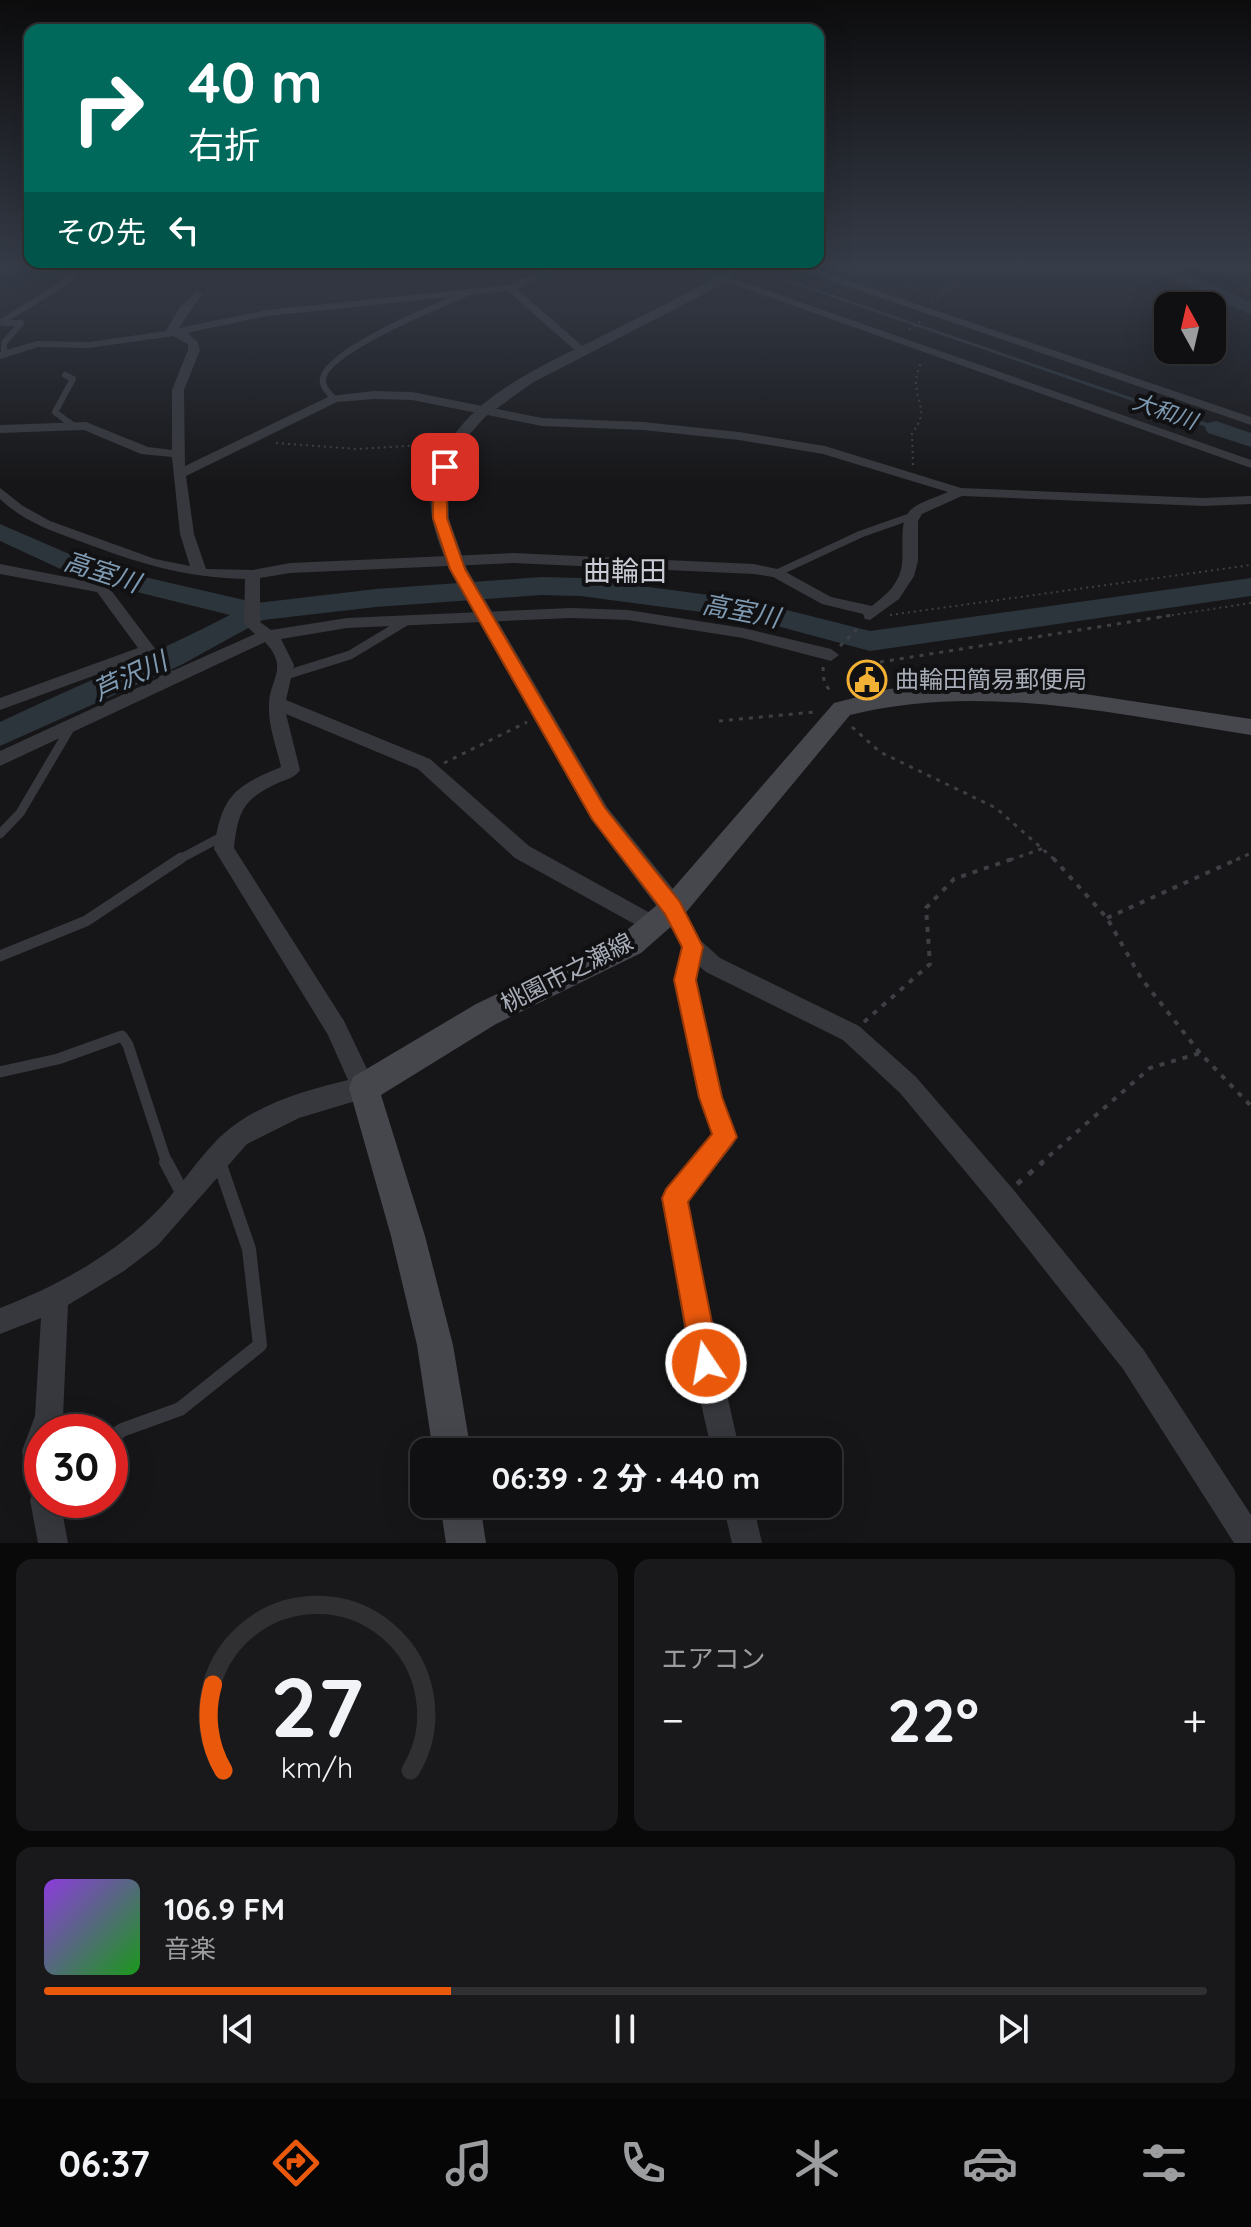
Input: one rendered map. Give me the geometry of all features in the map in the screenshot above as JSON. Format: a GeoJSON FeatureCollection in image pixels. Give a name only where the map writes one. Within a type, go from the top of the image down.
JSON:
{"type":"FeatureCollection","features":[{"type":"Feature","properties":{"kind":"main road"},"geometry":{"type":"LineString","coordinates":[[828,710],[872,699],[911,694],[992,693],[1055,698],[1251,727]]}},
{"type":"Feature","properties":{"kind":"main road","name":"桃園市之瀬線"},"geometry":{"type":"LineString","coordinates":[[364,1088],[486,1014],[631,944],[663,917],[828,710]]}},
{"type":"Feature","properties":{"kind":"main road"},"geometry":{"type":"LineString","coordinates":[[364,1088],[408,1236],[435,1345],[450,1438]]}},
{"type":"Feature","properties":{"kind":"main road"},"geometry":{"type":"LineString","coordinates":[[462,1518],[466,1543]]}},
{"type":"Feature","properties":{"kind":"street"},"geometry":{"type":"LineString","coordinates":[[2,355],[37,344],[89,345],[120,340]]}},
{"type":"Feature","properties":{"kind":"street"},"geometry":{"type":"LineString","coordinates":[[190,340],[194,350],[178,390],[179,474],[187,534],[200,573]]}},
{"type":"Feature","properties":{"kind":"street"},"geometry":{"type":"LineString","coordinates":[[569,340],[583,352]]}},
{"type":"Feature","properties":{"kind":"street"},"geometry":{"type":"LineString","coordinates":[[605,340],[531,378],[483,412],[457,443],[445,467],[439,501],[442,530],[456,565],[599,813],[663,917],[713,965],[851,1033],[908,1085],[1133,1359],[1249,1542]]}},
{"type":"Feature","properties":{"kind":"street"},"geometry":{"type":"LineString","coordinates":[[900,340],[1251,464]]}},
{"type":"Feature","properties":{"kind":"street"},"geometry":{"type":"LineString","coordinates":[[1006,340],[1251,421]]}},
{"type":"Feature","properties":{"kind":"street"},"geometry":{"type":"LineString","coordinates":[[179,474],[334,399],[347,396],[412,396],[542,422],[643,426],[739,436],[825,450],[960,492],[1203,502],[1251,500]]}},
{"type":"Feature","properties":{"kind":"street"},"geometry":{"type":"LineString","coordinates":[[0,429],[72,425],[97,429],[146,451],[179,454]]}},
{"type":"Feature","properties":{"kind":"street"},"geometry":{"type":"LineString","coordinates":[[0,492],[18,509],[45,524],[152,563],[200,573],[252,580],[290,568],[456,565],[546,558],[777,573],[827,601],[872,614],[894,596],[907,576],[911,561],[911,521],[917,511],[960,492]]}},
{"type":"Feature","properties":{"kind":"street"},"geometry":{"type":"LineString","coordinates":[[0,569],[102,588],[167,677]]}},
{"type":"Feature","properties":{"kind":"street"},"geometry":{"type":"LineString","coordinates":[[0,1321],[55,1298],[149,1236],[238,1137],[260,1123],[340,1093],[364,1088],[336,1028],[224,849],[226,820],[244,790],[291,770],[277,703],[278,689],[286,675],[283,653],[260,630],[252,580]]}},
{"type":"Feature","properties":{"kind":"street"},"geometry":{"type":"LineString","coordinates":[[0,759],[260,630],[485,615],[628,615],[743,633],[832,654]]}},
{"type":"Feature","properties":{"kind":"street"},"geometry":{"type":"LineString","coordinates":[[0,704],[39,693],[119,659],[149,653]]}},
{"type":"Feature","properties":{"kind":"street"},"geometry":{"type":"LineString","coordinates":[[277,703],[424,764],[522,852],[663,917]]}},
{"type":"Feature","properties":{"kind":"street"},"geometry":{"type":"LineString","coordinates":[[693,947],[685,980],[710,1097],[725,1137],[675,1198],[699,1333],[723,1438]]}},
{"type":"Feature","properties":{"kind":"street"},"geometry":{"type":"LineString","coordinates":[[49,1414],[55,1298]]}},
{"type":"Feature","properties":{"kind":"street"},"geometry":{"type":"LineString","coordinates":[[48,1518],[53,1543]]}},
{"type":"Feature","properties":{"kind":"street"},"geometry":{"type":"LineString","coordinates":[[741,1518],[747,1543]]}},
{"type":"Feature","properties":{"kind":"lane"},"geometry":{"type":"LineString","coordinates":[[334,399],[325,389],[323,378],[332,361],[367,340]]}},
{"type":"Feature","properties":{"kind":"lane"},"geometry":{"type":"LineString","coordinates":[[65,375],[73,379],[55,412],[72,425]]}},
{"type":"Feature","properties":{"kind":"lane"},"geometry":{"type":"LineString","coordinates":[[777,573],[828,547],[891,521],[915,515]]}},
{"type":"Feature","properties":{"kind":"lane"},"geometry":{"type":"LineString","coordinates":[[286,675],[352,657],[380,642],[408,620]]}},
{"type":"Feature","properties":{"kind":"lane"},"geometry":{"type":"LineString","coordinates":[[0,834],[20,813],[72,725]]}},
{"type":"Feature","properties":{"kind":"lane"},"geometry":{"type":"LineString","coordinates":[[0,956],[86,921],[194,849],[225,835]]}},
{"type":"Feature","properties":{"kind":"lane"},"geometry":{"type":"LineString","coordinates":[[0,1072],[58,1059],[122,1036],[128,1045],[170,1174],[185,1198]]}},
{"type":"Feature","properties":{"kind":"lane"},"geometry":{"type":"LineString","coordinates":[[128,1428],[180,1409],[260,1345],[249,1249],[218,1160]]}},
{"type":"Feature","properties":{"kind":"path"},"geometry":{"type":"LineString","coordinates":[[915,476],[911,445],[912,433],[921,422],[922,407],[916,382],[924,349]]}},
{"type":"Feature","properties":{"kind":"path"},"geometry":{"type":"LineString","coordinates":[[265,432],[274,443],[285,446],[357,449],[457,443]]}},
{"type":"Feature","properties":{"kind":"path"},"geometry":{"type":"LineString","coordinates":[[828,710],[823,667],[872,614],[899,616],[1251,565]]}},
{"type":"Feature","properties":{"kind":"path"},"geometry":{"type":"LineString","coordinates":[[880,662],[1251,603]]}},
{"type":"Feature","properties":{"kind":"path"},"geometry":{"type":"LineString","coordinates":[[719,721],[828,710],[880,752],[996,808],[1044,848],[1107,918],[1141,978],[1200,1053],[1251,1106]]}},
{"type":"Feature","properties":{"kind":"path"},"geometry":{"type":"LineString","coordinates":[[430,770],[542,715]]}},
{"type":"Feature","properties":{"kind":"path"},"geometry":{"type":"LineString","coordinates":[[851,1033],[930,964],[926,908],[954,879],[1044,848]]}},
{"type":"Feature","properties":{"kind":"path"},"geometry":{"type":"LineString","coordinates":[[1107,918],[1251,853]]}},
{"type":"Feature","properties":{"kind":"path"},"geometry":{"type":"LineString","coordinates":[[1003,1197],[1150,1068],[1200,1053]]}},
{"type":"Feature","properties":{"kind":"waterway","name":"大和川"},"geometry":{"type":"LineString","coordinates":[[960,340],[1204,424]]}},
{"type":"Feature","properties":{"kind":"waterway","name":"大和川"},"geometry":{"type":"LineString","coordinates":[[1198,422],[1204,424]]}},
{"type":"Feature","properties":{"kind":"waterway","name":"大和川"},"geometry":{"type":"LineString","coordinates":[[1204,424],[1216,428]]}},
{"type":"Feature","properties":{"kind":"waterway"},"geometry":{"type":"LineString","coordinates":[[1216,428],[1251,440]]}},
{"type":"Feature","properties":{"kind":"waterway","name":"高室川"},"geometry":{"type":"LineString","coordinates":[[0,532],[89,572],[257,612]]}},
{"type":"Feature","properties":{"kind":"waterway","name":"高室川"},"geometry":{"type":"LineString","coordinates":[[257,612],[376,598],[541,586],[580,587],[747,609],[870,641],[1251,587]]}},
{"type":"Feature","properties":{"kind":"waterway","name":"芦沢川"},"geometry":{"type":"LineString","coordinates":[[0,735],[80,696],[171,658],[257,612]]}},
{"type":"Feature","properties":{"kind":"place","name":"曲輪田簡易郵便局"},"geometry":{"type":"Point","coordinates":[867,680]}},
{"type":"Feature","properties":{"kind":"district","name":"曲輪田"},"geometry":{"type":"Point","coordinates":[625,571]}},
{"type":"Feature","properties":{"kind":"route"},"geometry":{"type":"LineString","coordinates":[[445,467],[440,484],[440,518],[458,569],[599,813],[673,908],[693,947],[685,980],[710,1097],[725,1137],[675,1198],[706,1363]]}}]}
